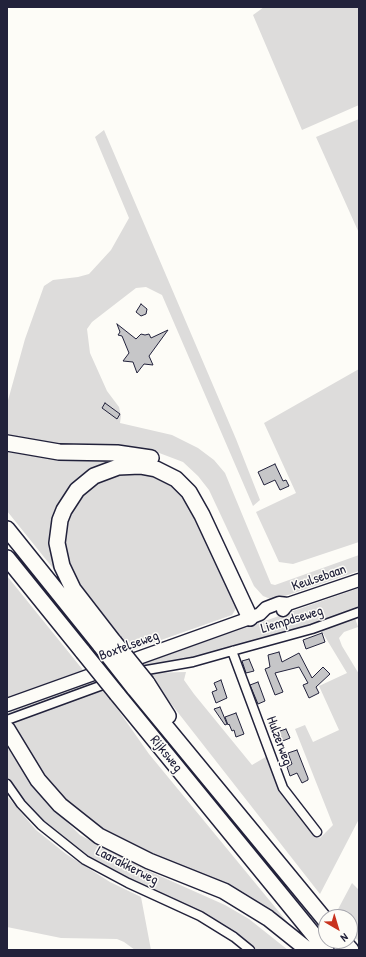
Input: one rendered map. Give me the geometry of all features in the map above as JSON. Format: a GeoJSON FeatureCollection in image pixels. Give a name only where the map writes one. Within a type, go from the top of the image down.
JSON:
{"type":"FeatureCollection","features":[{"type":"Feature","properties":{"kind":"highway"},"geometry":{"type":"LineString","coordinates":[[7,443],[59,452],[117,453],[145,456],[160,461],[178,470],[191,481],[203,498],[255,616]]}},
{"type":"Feature","properties":{"kind":"highway"},"geometry":{"type":"LineString","coordinates":[[108,644],[73,589],[62,566],[57,543],[60,520],[64,510],[77,490],[94,476],[118,467],[140,466],[156,469],[176,479],[189,492],[255,616]]}},
{"type":"Feature","properties":{"kind":"highway","name":"Rijksweg"},"geometry":{"type":"LineString","coordinates":[[7,529],[108,644],[210,781],[318,912]]}},
{"type":"Feature","properties":{"kind":"highway","name":"Rijksweg"},"geometry":{"type":"LineString","coordinates":[[7,558],[300,920],[326,950]]}},
{"type":"Feature","properties":{"kind":"highway"},"geometry":{"type":"LineString","coordinates":[[7,729],[38,780],[60,805],[99,836],[149,861],[224,892],[258,911],[308,950]]}},
{"type":"Feature","properties":{"kind":"main road","name":"Keulsebaan"},"geometry":{"type":"LineString","coordinates":[[288,604],[359,580]]}},
{"type":"Feature","properties":{"kind":"main road","name":"Boxtelseweg"},"geometry":{"type":"LineString","coordinates":[[7,705],[255,616],[269,615],[283,610],[288,604]]}},
{"type":"Feature","properties":{"kind":"street","name":"Liempdseweg"},"geometry":{"type":"LineString","coordinates":[[232,652],[312,629],[359,612]]}},
{"type":"Feature","properties":{"kind":"street","name":"Boxtelseweg"},"geometry":{"type":"LineString","coordinates":[[7,720],[141,671],[232,652]]}},
{"type":"Feature","properties":{"kind":"street","name":"Hulzerweg"},"geometry":{"type":"LineString","coordinates":[[232,652],[283,788],[317,832]]}},
{"type":"Feature","properties":{"kind":"street","name":"Laarakkerweg"},"geometry":{"type":"LineString","coordinates":[[7,784],[21,804],[41,826],[85,860],[128,884],[200,916],[234,937],[250,950]]}},
{"type":"Feature","properties":{"kind":"shaded area"},"geometry":{"type":"Polygon","coordinates":[[[264,7],[359,7],[359,105],[302,130],[253,15],[264,7]]]}},
{"type":"Feature","properties":{"kind":"shaded area"},"geometry":{"type":"Polygon","coordinates":[[[359,119],[359,233],[316,137],[359,119]]]}},
{"type":"Feature","properties":{"kind":"shaded area"},"geometry":{"type":"Polygon","coordinates":[[[104,130],[236,439],[260,500],[253,506],[162,295],[146,287],[136,288],[92,322],[87,329],[90,353],[107,391],[119,407],[121,416],[120,423],[172,435],[198,448],[214,460],[225,473],[271,584],[275,585],[359,555],[359,571],[273,600],[263,596],[254,586],[209,490],[198,476],[183,462],[154,451],[131,447],[66,446],[22,440],[7,436],[7,404],[25,339],[44,286],[53,280],[89,274],[111,250],[129,218],[95,137],[104,130]]]}},
{"type":"Feature","properties":{"kind":"shaded area"},"geometry":{"type":"Polygon","coordinates":[[[359,369],[359,542],[293,564],[279,562],[256,512],[296,493],[264,423],[359,369]]]}},
{"type":"Feature","properties":{"kind":"shaded area"},"geometry":{"type":"Polygon","coordinates":[[[7,445],[131,458],[73,488],[59,569],[56,572],[7,511],[7,445]]]}},
{"type":"Feature","properties":{"kind":"shaded area"},"geometry":{"type":"Polygon","coordinates":[[[136,472],[153,476],[169,483],[185,498],[237,607],[232,615],[130,651],[95,603],[81,587],[71,569],[64,543],[68,522],[75,505],[89,488],[104,478],[118,474],[136,472]]]}},
{"type":"Feature","properties":{"kind":"shaded area"},"geometry":{"type":"Polygon","coordinates":[[[7,576],[83,670],[7,697],[7,576]]]}},
{"type":"Feature","properties":{"kind":"shaded area"},"geometry":{"type":"Polygon","coordinates":[[[359,588],[359,609],[318,624],[192,658],[143,668],[8,717],[9,712],[16,708],[359,588]]]}},
{"type":"Feature","properties":{"kind":"shaded area"},"geometry":{"type":"Polygon","coordinates":[[[355,618],[358,627],[344,632],[339,638],[342,646],[359,674],[359,819],[320,894],[147,673],[186,672],[184,680],[252,765],[269,755],[284,798],[320,838],[333,825],[295,729],[305,725],[313,742],[339,730],[319,686],[347,673],[321,630],[355,618]]]}},
{"type":"Feature","properties":{"kind":"shaded area"},"geometry":{"type":"Polygon","coordinates":[[[102,687],[149,754],[298,935],[178,869],[88,823],[50,785],[10,723],[102,687]]]}},
{"type":"Feature","properties":{"kind":"shaded area"},"geometry":{"type":"Polygon","coordinates":[[[7,747],[39,794],[80,835],[142,868],[225,905],[249,919],[288,950],[253,950],[244,941],[114,875],[71,847],[27,808],[7,781],[7,747]]]}},
{"type":"Feature","properties":{"kind":"shaded area"},"geometry":{"type":"Polygon","coordinates":[[[7,796],[36,830],[66,854],[110,882],[141,897],[151,950],[135,950],[117,939],[61,938],[7,927],[7,796]]]}},
{"type":"Feature","properties":{"kind":"shaded area"},"geometry":{"type":"Polygon","coordinates":[[[352,883],[359,890],[359,942],[358,909],[338,909],[352,883]]]}},
{"type":"Feature","properties":{"kind":"building"},"geometry":{"type":"Polygon","coordinates":[[[141,304],[147,309],[146,314],[141,316],[136,312],[141,304]]]}},
{"type":"Feature","properties":{"kind":"building"},"geometry":{"type":"Polygon","coordinates":[[[117,324],[136,339],[141,334],[149,334],[151,338],[168,330],[149,356],[153,365],[144,364],[137,373],[133,362],[123,361],[129,353],[122,336],[118,335],[120,332],[117,324]]]}},
{"type":"Feature","properties":{"kind":"building"},"geometry":{"type":"Polygon","coordinates":[[[105,403],[120,414],[117,419],[102,408],[105,403]]]}},
{"type":"Feature","properties":{"kind":"building"},"geometry":{"type":"Polygon","coordinates":[[[275,464],[283,481],[286,480],[289,486],[280,490],[275,480],[264,485],[258,472],[275,464]]]}},
{"type":"Feature","properties":{"kind":"building"},"geometry":{"type":"Polygon","coordinates":[[[322,633],[325,642],[306,649],[303,640],[322,633]]]}},
{"type":"Feature","properties":{"kind":"building"},"geometry":{"type":"Polygon","coordinates":[[[279,652],[282,662],[299,653],[312,678],[323,667],[330,674],[316,687],[319,693],[309,698],[303,685],[308,683],[299,667],[275,673],[283,692],[275,695],[265,669],[270,667],[268,655],[279,652]]]}},
{"type":"Feature","properties":{"kind":"building"},"geometry":{"type":"Polygon","coordinates":[[[249,659],[254,671],[246,673],[242,661],[249,659]]]}},
{"type":"Feature","properties":{"kind":"building"},"geometry":{"type":"Polygon","coordinates":[[[221,680],[227,698],[216,703],[212,692],[217,690],[214,683],[221,680]]]}},
{"type":"Feature","properties":{"kind":"building"},"geometry":{"type":"Polygon","coordinates":[[[258,682],[265,701],[258,704],[250,685],[258,682]]]}},
{"type":"Feature","properties":{"kind":"building"},"geometry":{"type":"Polygon","coordinates":[[[220,707],[227,724],[225,725],[214,709],[220,707]]]}},
{"type":"Feature","properties":{"kind":"building"},"geometry":{"type":"Polygon","coordinates":[[[236,713],[244,734],[236,737],[234,730],[232,731],[225,717],[236,713]]]}},
{"type":"Feature","properties":{"kind":"building"},"geometry":{"type":"Polygon","coordinates":[[[286,729],[290,738],[278,743],[274,733],[286,729]]]}},
{"type":"Feature","properties":{"kind":"building"},"geometry":{"type":"Polygon","coordinates":[[[297,750],[308,778],[308,780],[302,783],[297,773],[290,776],[287,767],[292,764],[288,753],[297,750]]]}}]}
